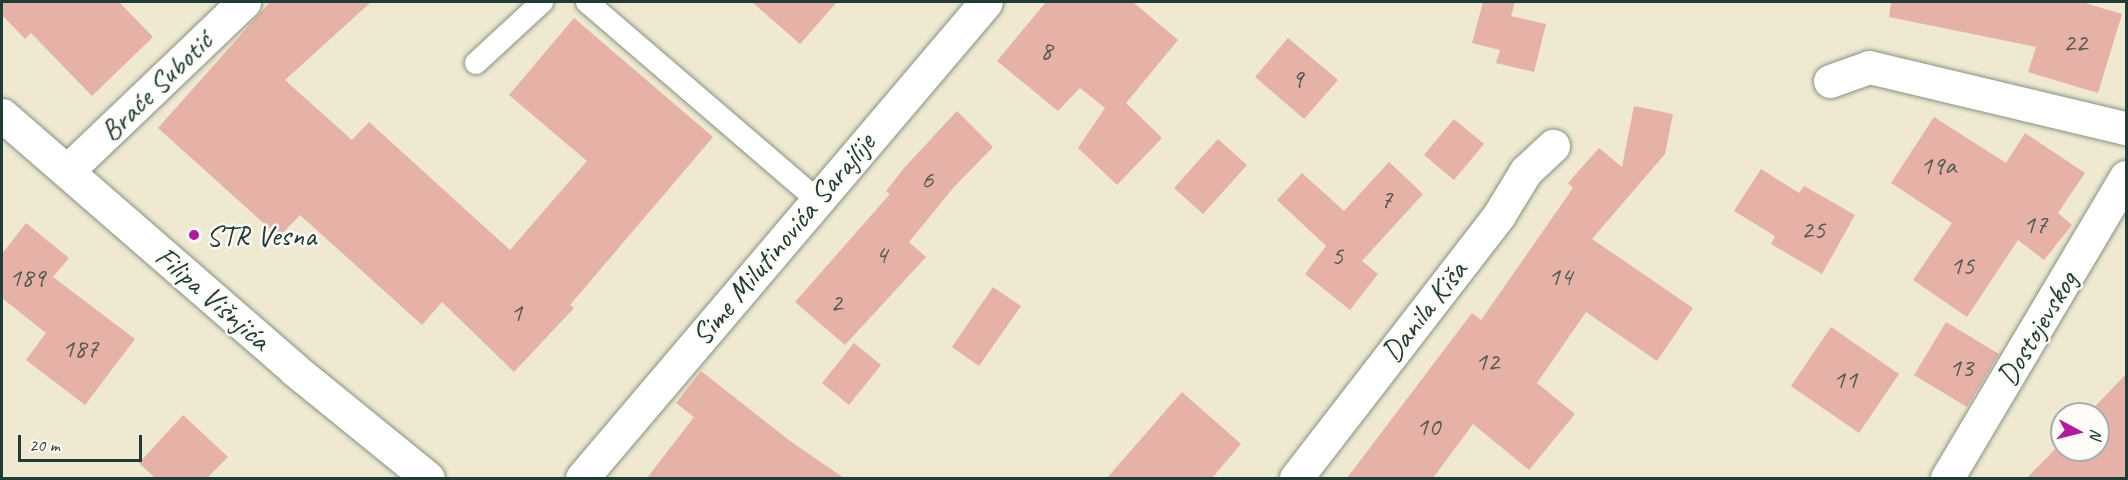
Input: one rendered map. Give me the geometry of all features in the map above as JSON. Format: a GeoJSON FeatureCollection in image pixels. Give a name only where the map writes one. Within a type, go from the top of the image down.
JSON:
{"type":"FeatureCollection","features":[{"type":"Feature","properties":{"kind":"street","name":"Braće Subotić"},"geometry":{"type":"LineString","coordinates":[[67,171],[244,2]]}},
{"type":"Feature","properties":{"kind":"street","name":"Sime Milutinovića Sarajlije"},"geometry":{"type":"LineString","coordinates":[[582,478],[986,2]]}},
{"type":"Feature","properties":{"kind":"street"},"geometry":{"type":"LineString","coordinates":[[1830,81],[1869,67],[2127,128]]}},
{"type":"Feature","properties":{"kind":"street","name":"Filipa Višnjića"},"geometry":{"type":"LineString","coordinates":[[2,115],[295,370],[428,478]]}},
{"type":"Feature","properties":{"kind":"street","name":"Danila Kiša"},"geometry":{"type":"LineString","coordinates":[[1296,478],[1499,214],[1526,171],[1553,146]]}},
{"type":"Feature","properties":{"kind":"street","name":"Dostojevskog"},"geometry":{"type":"LineString","coordinates":[[1947,478],[2127,177]]}},
{"type":"Feature","properties":{"kind":"lane"},"geometry":{"type":"LineString","coordinates":[[476,63],[542,2]]}},
{"type":"Feature","properties":{"kind":"lane"},"geometry":{"type":"LineString","coordinates":[[587,2],[816,200]]}},
{"type":"Feature","properties":{"kind":"building"},"geometry":{"type":"Polygon","coordinates":[[[2,2],[119,2],[153,37],[92,96],[31,33],[25,39],[2,15],[2,2]]]}},
{"type":"Feature","properties":{"kind":"building"},"geometry":{"type":"Polygon","coordinates":[[[270,2],[371,2],[285,80],[352,140],[369,122],[510,250],[587,161],[509,95],[574,18],[713,137],[570,305],[574,308],[514,372],[442,302],[422,325],[300,215],[279,237],[158,128],[270,2]]]}},
{"type":"Feature","properties":{"kind":"building"},"geometry":{"type":"Polygon","coordinates":[[[752,2],[837,2],[800,44],[752,2]]]}},
{"type":"Feature","properties":{"kind":"building"},"geometry":{"type":"Polygon","coordinates":[[[1046,2],[1133,2],[1178,40],[1126,103],[1162,138],[1117,185],[1078,148],[1105,108],[1080,88],[1058,111],[997,61],[1046,2]]]}},
{"type":"Feature","properties":{"kind":"building"},"geometry":{"type":"Polygon","coordinates":[[[1483,2],[1515,2],[1511,16],[1546,24],[1534,72],[1496,63],[1500,50],[1472,43],[1483,2]]]}},
{"type":"Feature","properties":{"kind":"building"},"geometry":{"type":"Polygon","coordinates":[[[1891,2],[2082,2],[2122,14],[2098,93],[2028,72],[2036,47],[1889,17],[1891,2]]]}},
{"type":"Feature","properties":{"kind":"building"},"geometry":{"type":"Polygon","coordinates":[[[1288,38],[1338,80],[1304,119],[1255,77],[1288,38]]]}},
{"type":"Feature","properties":{"kind":"building"},"geometry":{"type":"Polygon","coordinates":[[[1634,106],[1673,114],[1665,154],[1592,239],[1693,308],[1657,361],[1586,312],[1537,383],[1575,414],[1529,470],[1473,424],[1433,478],[1347,478],[1472,313],[1481,320],[1573,188],[1568,183],[1599,148],[1622,167],[1634,106]]]}},
{"type":"Feature","properties":{"kind":"building"},"geometry":{"type":"Polygon","coordinates":[[[957,111],[993,147],[954,187],[909,242],[926,257],[845,345],[795,302],[890,194],[886,191],[904,168],[957,111]]]}},
{"type":"Feature","properties":{"kind":"building"},"geometry":{"type":"Polygon","coordinates":[[[1934,117],[2006,163],[2025,133],[2085,173],[2058,213],[2072,225],[2044,260],[2018,240],[1967,317],[1913,280],[1952,223],[1891,183],[1934,117]]]}},
{"type":"Feature","properties":{"kind":"building"},"geometry":{"type":"Polygon","coordinates":[[[1454,119],[1484,144],[1454,180],[1424,155],[1454,119]]]}},
{"type":"Feature","properties":{"kind":"building"},"geometry":{"type":"Polygon","coordinates":[[[1218,139],[1247,165],[1203,214],[1174,188],[1218,139]]]}},
{"type":"Feature","properties":{"kind":"building"},"geometry":{"type":"Polygon","coordinates":[[[1389,162],[1423,194],[1362,261],[1378,274],[1350,310],[1305,274],[1326,246],[1277,200],[1302,173],[1344,211],[1389,162]]]}},
{"type":"Feature","properties":{"kind":"building"},"geometry":{"type":"Polygon","coordinates":[[[1761,169],[1799,193],[1804,186],[1855,215],[1822,274],[1771,244],[1775,236],[1734,211],[1761,169]]]}},
{"type":"Feature","properties":{"kind":"building"},"geometry":{"type":"Polygon","coordinates":[[[26,223],[69,258],[53,277],[135,339],[85,405],[26,360],[46,333],[2,298],[2,254],[26,223]]]}},
{"type":"Feature","properties":{"kind":"building"},"geometry":{"type":"Polygon","coordinates":[[[993,287],[1021,306],[979,366],[952,347],[993,287]]]}},
{"type":"Feature","properties":{"kind":"building"},"geometry":{"type":"Polygon","coordinates":[[[1946,322],[1999,354],[1967,407],[1914,375],[1946,322]]]}},
{"type":"Feature","properties":{"kind":"building"},"geometry":{"type":"Polygon","coordinates":[[[1831,327],[1899,374],[1859,433],[1791,386],[1831,327]]]}},
{"type":"Feature","properties":{"kind":"building"},"geometry":{"type":"Polygon","coordinates":[[[854,343],[881,365],[849,405],[822,383],[854,343]]]}},
{"type":"Feature","properties":{"kind":"building"},"geometry":{"type":"Polygon","coordinates":[[[701,371],[790,441],[844,478],[647,478],[694,417],[676,403],[701,371]]]}},
{"type":"Feature","properties":{"kind":"building"},"geometry":{"type":"Polygon","coordinates":[[[2127,373],[2127,478],[2027,478],[2050,454],[2050,462],[2110,462],[2110,402],[2099,402],[2127,373]]]}},
{"type":"Feature","properties":{"kind":"building"},"geometry":{"type":"Polygon","coordinates":[[[1182,392],[1241,444],[1212,478],[1107,478],[1182,392]]]}},
{"type":"Feature","properties":{"kind":"building"},"geometry":{"type":"Polygon","coordinates":[[[183,415],[228,457],[207,478],[155,478],[139,463],[183,415]]]}},
{"type":"Feature","properties":{"kind":"place","name":"STR Vesna"},"geometry":{"type":"Point","coordinates":[194,235]}}]}
